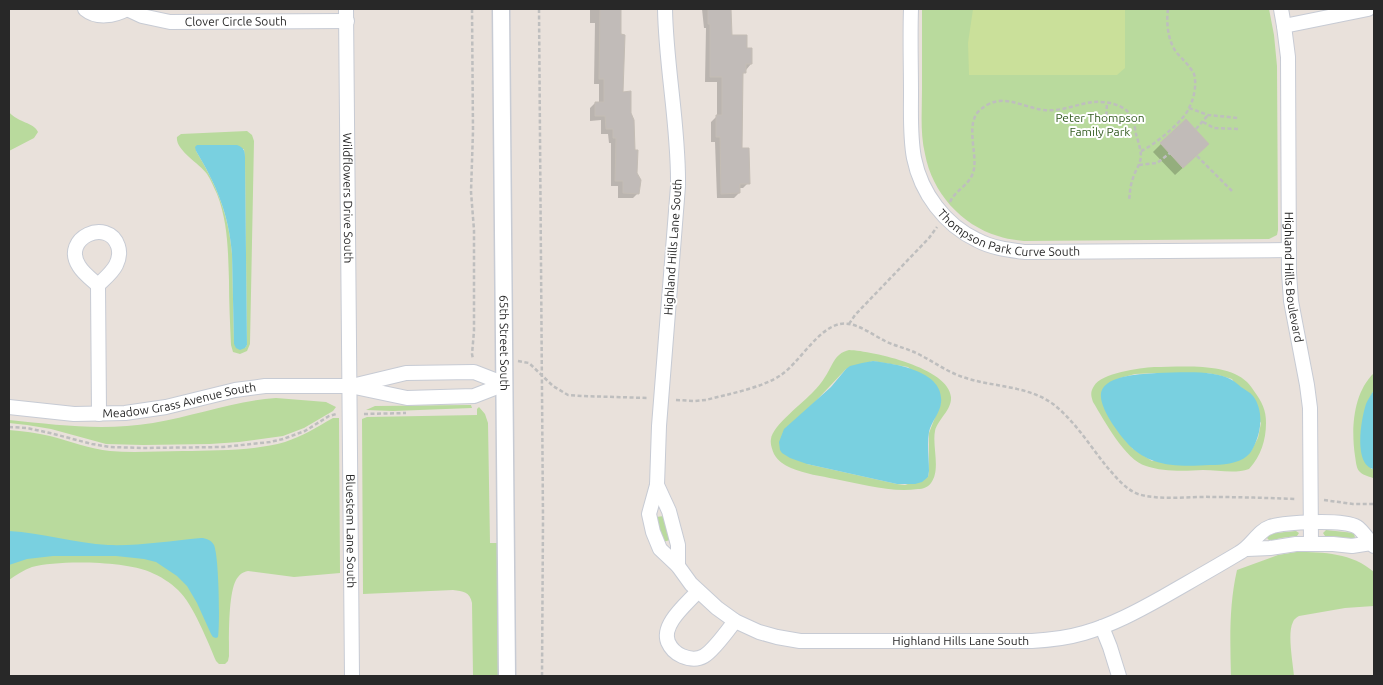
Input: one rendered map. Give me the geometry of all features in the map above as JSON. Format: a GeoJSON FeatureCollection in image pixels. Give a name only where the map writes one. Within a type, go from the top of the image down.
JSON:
{"type":"FeatureCollection","features":[{"type":"Feature","properties":{"kind":"street","name":"Clover Circle South"},"geometry":{"type":"LineString","coordinates":[[85,9],[100,16],[116,14],[127,9],[153,20],[170,22],[346,15]]}},
{"type":"Feature","properties":{"kind":"street","name":"65th Street South"},"geometry":{"type":"LineString","coordinates":[[502,9],[507,676]]}},
{"type":"Feature","properties":{"kind":"street","name":"Highland Hills Lane South"},"geometry":{"type":"LineString","coordinates":[[665,9],[678,153],[678,186],[659,426],[657,486],[650,514],[651,524],[660,549],[678,566],[698,591],[717,608],[753,629],[789,640],[1032,641],[1072,636],[1102,627],[1144,607],[1246,549],[1265,529],[1278,525],[1311,522],[1339,523],[1357,527],[1372,545]]}},
{"type":"Feature","properties":{"kind":"street","name":"Thompson Park Curve South"},"geometry":{"type":"LineString","coordinates":[[911,9],[912,140],[916,169],[923,187],[939,210],[952,223],[972,238],[1000,248],[1025,252],[1289,250]]}},
{"type":"Feature","properties":{"kind":"street","name":"Highland Hills Boulevard"},"geometry":{"type":"LineString","coordinates":[[1281,9],[1287,43],[1291,301],[1310,408],[1311,544]]}},
{"type":"Feature","properties":{"kind":"street"},"geometry":{"type":"LineString","coordinates":[[1284,26],[1368,9]]}},
{"type":"Feature","properties":{"kind":"street","name":"Wildflowers Drive South"},"geometry":{"type":"LineString","coordinates":[[346,15],[350,386]]}},
{"type":"Feature","properties":{"kind":"street"},"geometry":{"type":"LineString","coordinates":[[98,285],[100,414]]}},
{"type":"Feature","properties":{"kind":"street","name":"Meadow Grass Avenue South"},"geometry":{"type":"LineString","coordinates":[[350,386],[406,373],[474,372],[505,384]]}},
{"type":"Feature","properties":{"kind":"street","name":"Meadow Grass Avenue South"},"geometry":{"type":"LineString","coordinates":[[9,407],[74,414],[125,413],[148,411],[250,387],[289,385],[350,386],[407,398],[474,396],[505,384]]}},
{"type":"Feature","properties":{"kind":"street","name":"Bluestem Lane South"},"geometry":{"type":"LineString","coordinates":[[350,386],[352,676]]}},
{"type":"Feature","properties":{"kind":"street","name":"Highland Hills Lane South"},"geometry":{"type":"LineString","coordinates":[[657,486],[669,510],[678,545],[678,566]]}},
{"type":"Feature","properties":{"kind":"street","name":"Highland Hills Lane South"},"geometry":{"type":"LineString","coordinates":[[1246,549],[1311,544],[1372,545]]}},
{"type":"Feature","properties":{"kind":"street"},"geometry":{"type":"LineString","coordinates":[[698,591],[674,618],[668,628],[668,641],[676,653],[690,658],[702,657],[711,650],[735,620]]}},
{"type":"Feature","properties":{"kind":"street"},"geometry":{"type":"LineString","coordinates":[[1102,627],[1119,676]]}},
{"type":"Feature","properties":{"kind":"path"},"geometry":{"type":"LineString","coordinates":[[472,9],[473,130],[471,192],[474,230],[472,354],[474,361]]}},
{"type":"Feature","properties":{"kind":"path"},"geometry":{"type":"LineString","coordinates":[[539,9],[542,676]]}},
{"type":"Feature","properties":{"kind":"path"},"geometry":{"type":"LineString","coordinates":[[1140,151],[1152,144],[1182,118],[1189,108],[1194,90],[1195,79],[1190,68],[1172,44],[1168,29],[1168,9]]}},
{"type":"Feature","properties":{"kind":"path"},"geometry":{"type":"LineString","coordinates":[[952,198],[967,184],[972,176],[975,159],[973,125],[976,114],[987,105],[1006,101],[1048,111],[1086,103],[1107,103],[1121,107],[1130,116],[1141,156],[1132,181],[1129,201]]}},
{"type":"Feature","properties":{"kind":"path"},"geometry":{"type":"LineString","coordinates":[[1106,122],[1107,103]]}},
{"type":"Feature","properties":{"kind":"path"},"geometry":{"type":"LineString","coordinates":[[1189,108],[1208,116],[1238,118]]}},
{"type":"Feature","properties":{"kind":"path"},"geometry":{"type":"LineString","coordinates":[[1196,130],[1208,116]]}},
{"type":"Feature","properties":{"kind":"path"},"geometry":{"type":"LineString","coordinates":[[1203,122],[1214,128],[1238,129]]}},
{"type":"Feature","properties":{"kind":"path"},"geometry":{"type":"LineString","coordinates":[[1139,165],[1157,163],[1170,153]]}},
{"type":"Feature","properties":{"kind":"path"},"geometry":{"type":"LineString","coordinates":[[1196,156],[1234,192]]}},
{"type":"Feature","properties":{"kind":"path"},"geometry":{"type":"LineString","coordinates":[[849,324],[855,315],[936,231]]}},
{"type":"Feature","properties":{"kind":"path"},"geometry":{"type":"LineString","coordinates":[[678,400],[706,400],[773,380],[786,371],[828,329],[837,324],[849,324],[918,354],[958,376],[1032,393],[1045,399],[1067,417],[1122,484],[1138,494],[1164,497],[1212,496],[1293,499]]}},
{"type":"Feature","properties":{"kind":"path"},"geometry":{"type":"LineString","coordinates":[[522,361],[532,366],[553,386],[568,395],[647,398]]}},
{"type":"Feature","properties":{"kind":"path"},"geometry":{"type":"LineString","coordinates":[[9,427],[27,428],[110,447],[223,447],[284,439],[305,431],[329,416],[336,414]]}},
{"type":"Feature","properties":{"kind":"path"},"geometry":{"type":"LineString","coordinates":[[1327,500],[1353,504],[1374,504]]}},
{"type":"Feature","properties":{"kind":"green space","name":"Peter Thompson Family Park"},"geometry":{"type":"Polygon","coordinates":[[[922,9],[1269,9],[1277,66],[1277,235],[1269,239],[1024,241],[1001,237],[972,224],[960,215],[941,194],[934,181],[925,154],[922,138],[922,9]]]}},
{"type":"Feature","properties":{"kind":"green space"},"geometry":{"type":"Polygon","coordinates":[[[973,9],[1125,9],[1125,68],[1117,75],[969,75],[968,43],[973,9]]]}},
{"type":"Feature","properties":{"kind":"green space"},"geometry":{"type":"Polygon","coordinates":[[[9,112],[33,126],[38,132],[34,138],[9,151],[9,112]]]}},
{"type":"Feature","properties":{"kind":"green space"},"geometry":{"type":"Polygon","coordinates":[[[247,131],[252,135],[254,141],[250,344],[247,351],[240,354],[233,352],[231,345],[228,248],[221,205],[207,174],[184,152],[177,142],[177,137],[181,134],[247,131]],[[244,149],[196,151],[210,176],[225,213],[232,254],[234,344],[245,348],[247,345],[244,149]]]}},
{"type":"Feature","properties":{"kind":"green space"},"geometry":{"type":"Polygon","coordinates":[[[849,350],[875,354],[908,363],[938,378],[947,387],[951,402],[935,431],[935,472],[934,478],[927,487],[908,490],[887,489],[813,475],[786,466],[774,454],[771,441],[777,428],[818,386],[837,357],[849,350]],[[873,361],[846,369],[813,404],[807,464],[905,485],[928,477],[929,433],[941,402],[908,367],[873,361]]]}},
{"type":"Feature","properties":{"kind":"green space"},"geometry":{"type":"Polygon","coordinates":[[[1190,366],[1216,368],[1228,371],[1247,382],[1261,403],[1266,423],[1262,448],[1257,459],[1249,469],[1232,472],[1167,470],[1146,466],[1130,456],[1103,419],[1093,402],[1091,392],[1098,381],[1104,378],[1121,372],[1154,367],[1190,366]],[[1207,373],[1135,374],[1120,378],[1132,448],[1152,461],[1251,451],[1258,438],[1261,423],[1232,379],[1207,373]]]}},
{"type":"Feature","properties":{"kind":"green space"},"geometry":{"type":"Polygon","coordinates":[[[1374,373],[1374,390],[1368,401],[1371,469],[1374,469],[1373,478],[1362,474],[1358,469],[1353,434],[1358,401],[1367,381],[1374,373]]]}},
{"type":"Feature","properties":{"kind":"green space"},"geometry":{"type":"Polygon","coordinates":[[[276,398],[326,402],[336,407],[333,411],[304,428],[283,436],[210,444],[106,444],[51,429],[9,423],[9,420],[45,424],[116,427],[153,423],[245,402],[276,398]]]}},
{"type":"Feature","properties":{"kind":"green space"},"geometry":{"type":"Polygon","coordinates":[[[471,405],[472,408],[393,411],[366,410],[375,406],[471,405]]]}},
{"type":"Feature","properties":{"kind":"green space"},"geometry":{"type":"Polygon","coordinates":[[[479,407],[485,414],[488,423],[490,543],[497,543],[498,676],[473,676],[472,603],[470,596],[466,593],[453,590],[363,594],[362,419],[367,417],[477,415],[479,407]]]}},
{"type":"Feature","properties":{"kind":"green space"},"geometry":{"type":"Polygon","coordinates":[[[333,418],[339,418],[340,573],[294,577],[248,571],[241,574],[233,587],[229,656],[225,664],[219,664],[216,661],[200,624],[184,596],[169,582],[150,572],[139,568],[109,564],[58,563],[32,567],[9,580],[9,430],[45,435],[110,451],[248,449],[285,442],[333,418]]]}},
{"type":"Feature","properties":{"kind":"green space"},"geometry":{"type":"Polygon","coordinates":[[[664,516],[670,540],[663,542],[656,517],[664,516]]]}},
{"type":"Feature","properties":{"kind":"green space"},"geometry":{"type":"Polygon","coordinates":[[[1326,530],[1354,533],[1355,538],[1325,536],[1323,533],[1326,530]]]}},
{"type":"Feature","properties":{"kind":"green space"},"geometry":{"type":"Polygon","coordinates":[[[1296,531],[1299,533],[1297,536],[1270,541],[1267,538],[1275,533],[1296,531]]]}},
{"type":"Feature","properties":{"kind":"green space"},"geometry":{"type":"Polygon","coordinates":[[[1296,552],[1317,552],[1347,557],[1374,572],[1374,606],[1345,608],[1299,616],[1295,619],[1290,633],[1294,676],[1231,676],[1231,609],[1237,570],[1278,555],[1296,552]]]}},
{"type":"Feature","properties":{"kind":"water"},"geometry":{"type":"Polygon","coordinates":[[[197,145],[237,145],[242,148],[245,156],[247,345],[240,350],[234,344],[232,254],[228,226],[210,175],[196,151],[195,147],[197,145]]]}},
{"type":"Feature","properties":{"kind":"water"},"geometry":{"type":"Polygon","coordinates":[[[873,361],[894,364],[917,371],[935,383],[940,392],[940,407],[929,432],[928,477],[922,482],[897,484],[807,464],[790,458],[780,450],[779,442],[784,429],[831,387],[846,369],[850,366],[873,361]]]}},
{"type":"Feature","properties":{"kind":"water"},"geometry":{"type":"Polygon","coordinates":[[[1195,372],[1215,374],[1232,380],[1250,393],[1259,407],[1260,426],[1250,453],[1239,461],[1230,463],[1182,466],[1154,461],[1133,449],[1121,436],[1110,419],[1102,402],[1101,394],[1103,388],[1113,380],[1128,376],[1195,372]]]}},
{"type":"Feature","properties":{"kind":"water"},"geometry":{"type":"Polygon","coordinates":[[[1374,390],[1374,469],[1367,466],[1363,459],[1360,441],[1364,411],[1374,390]]]}},
{"type":"Feature","properties":{"kind":"water"},"geometry":{"type":"Polygon","coordinates":[[[9,531],[108,545],[143,544],[205,538],[214,545],[216,552],[219,605],[218,637],[213,637],[211,634],[187,586],[177,576],[156,562],[116,556],[53,556],[27,559],[9,565],[9,531]]]}},
{"type":"Feature","properties":{"kind":"building"},"geometry":{"type":"Polygon","coordinates":[[[600,9],[621,9],[621,34],[625,35],[623,92],[631,91],[635,150],[638,150],[637,173],[641,180],[639,194],[623,193],[623,181],[615,181],[616,138],[613,138],[613,129],[606,129],[605,116],[595,116],[595,102],[604,102],[604,79],[599,79],[600,9]]]}},
{"type":"Feature","properties":{"kind":"building"},"geometry":{"type":"Polygon","coordinates":[[[708,9],[731,9],[732,35],[747,35],[747,48],[752,48],[752,64],[746,64],[746,73],[743,73],[742,148],[749,148],[750,184],[740,184],[740,193],[721,194],[720,137],[716,137],[716,115],[722,115],[722,77],[710,77],[710,24],[708,24],[708,9]]]}},
{"type":"Feature","properties":{"kind":"building"},"geometry":{"type":"Polygon","coordinates":[[[1186,119],[1209,144],[1183,168],[1160,143],[1186,119]]]}}]}
